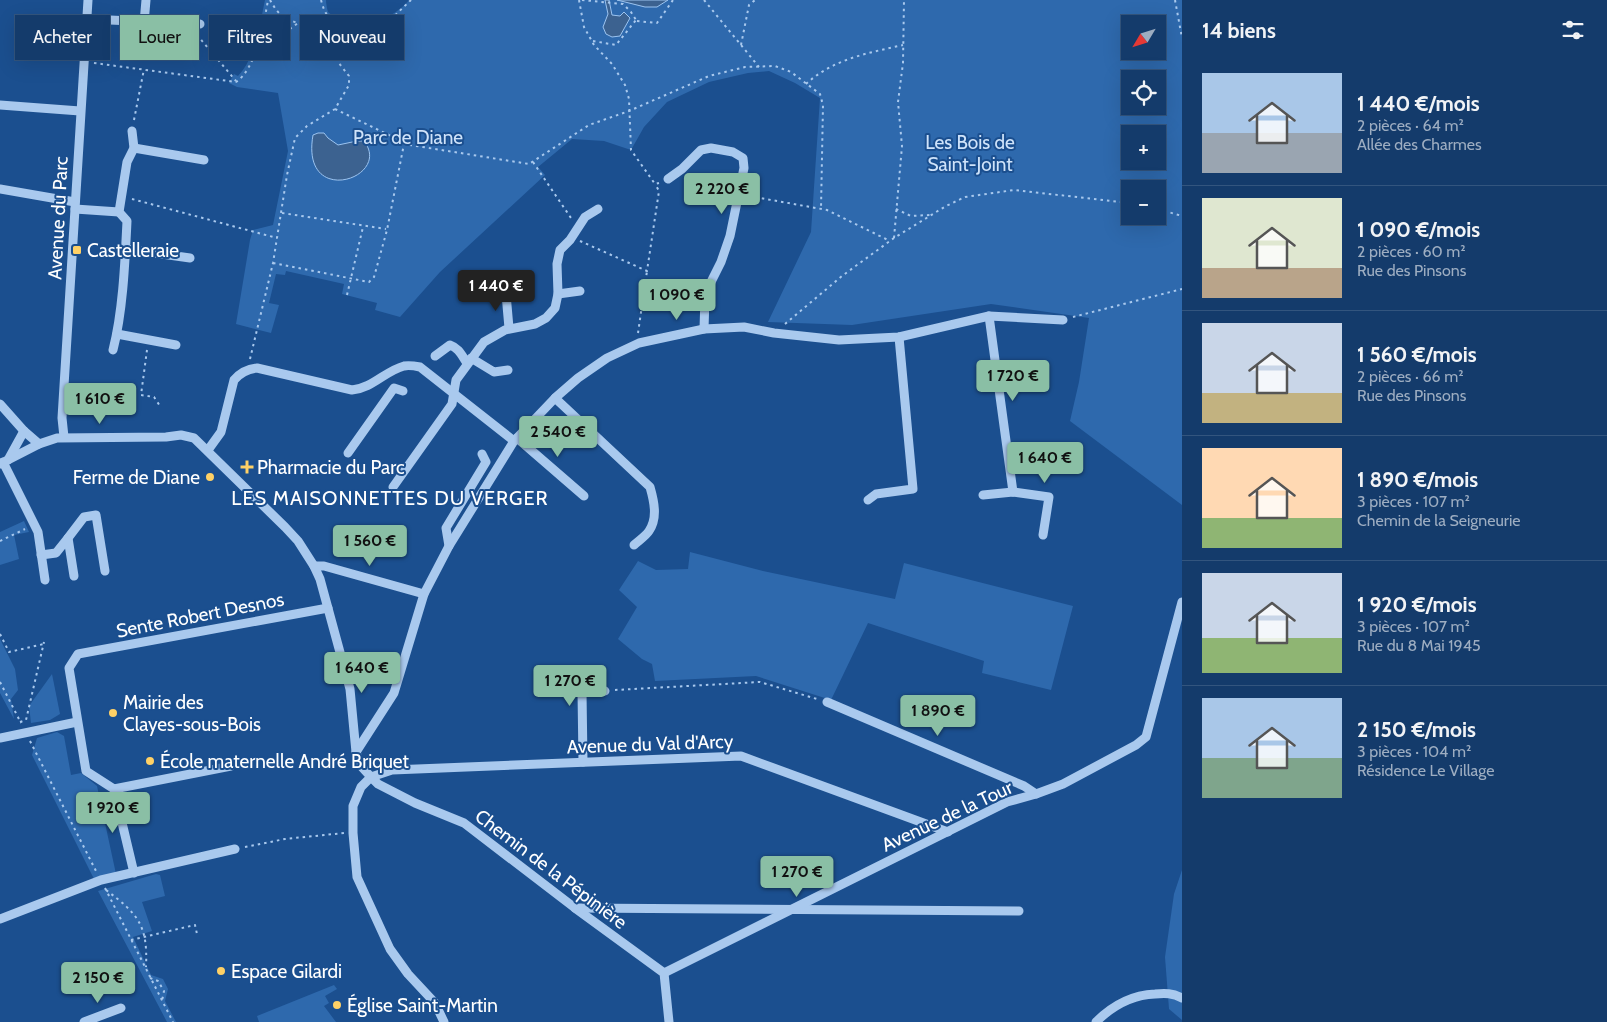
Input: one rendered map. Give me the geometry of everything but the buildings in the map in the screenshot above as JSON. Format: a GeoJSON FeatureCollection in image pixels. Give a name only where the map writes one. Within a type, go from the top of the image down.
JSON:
{"type":"FeatureCollection","features":[{"type":"Feature","properties":{"kind":"street","name":"Avenue du Parc"},"geometry":{"type":"LineString","coordinates":[[87,15],[88,0]]}},
{"type":"Feature","properties":{"kind":"street"},"geometry":{"type":"LineString","coordinates":[[145,15],[146,0]]}},
{"type":"Feature","properties":{"kind":"street","name":"Avenue du Parc"},"geometry":{"type":"LineString","coordinates":[[64,437],[62,418],[84,62]]}},
{"type":"Feature","properties":{"kind":"street"},"geometry":{"type":"LineString","coordinates":[[0,105],[80,112]]}},
{"type":"Feature","properties":{"kind":"street"},"geometry":{"type":"LineString","coordinates":[[119,212],[127,162],[134,148],[132,130]]}},
{"type":"Feature","properties":{"kind":"street"},"geometry":{"type":"LineString","coordinates":[[134,148],[204,160]]}},
{"type":"Feature","properties":{"kind":"street"},"geometry":{"type":"LineString","coordinates":[[668,179],[682,169],[701,150],[711,148],[732,152],[743,158],[744,168],[730,236],[721,262],[705,297],[704,329]]}},
{"type":"Feature","properties":{"kind":"street"},"geometry":{"type":"LineString","coordinates":[[0,189],[119,212],[126,221],[126,249],[117,334],[113,350]]}},
{"type":"Feature","properties":{"kind":"street"},"geometry":{"type":"LineString","coordinates":[[393,487],[452,404],[456,380],[484,342],[509,328],[535,324],[546,318],[555,308],[558,294],[557,264],[560,250],[572,237],[584,217],[598,209]]}},
{"type":"Feature","properties":{"kind":"street"},"geometry":{"type":"LineString","coordinates":[[126,249],[190,258]]}},
{"type":"Feature","properties":{"kind":"street"},"geometry":{"type":"LineString","coordinates":[[558,294],[580,291]]}},
{"type":"Feature","properties":{"kind":"street"},"geometry":{"type":"LineString","coordinates":[[506,294],[509,328]]}},
{"type":"Feature","properties":{"kind":"street"},"geometry":{"type":"LineString","coordinates":[[356,752],[394,693],[424,594],[449,546],[516,440],[578,378],[607,358],[639,343],[685,331],[704,329],[744,327],[774,333],[840,340],[899,337],[988,316],[1063,320]]}},
{"type":"Feature","properties":{"kind":"street"},"geometry":{"type":"LineString","coordinates":[[988,316],[1013,492]]}},
{"type":"Feature","properties":{"kind":"street"},"geometry":{"type":"LineString","coordinates":[[117,334],[176,345]]}},
{"type":"Feature","properties":{"kind":"street"},"geometry":{"type":"LineString","coordinates":[[868,500],[876,494],[913,489],[899,337]]}},
{"type":"Feature","properties":{"kind":"street"},"geometry":{"type":"LineString","coordinates":[[434,356],[450,345],[455,347],[469,361],[494,372],[508,370]]}},
{"type":"Feature","properties":{"kind":"street"},"geometry":{"type":"LineString","coordinates":[[208,450],[221,432],[234,380],[239,374],[251,369],[257,368],[352,390],[361,389],[405,366],[420,367],[516,440],[584,496]]}},
{"type":"Feature","properties":{"kind":"street"},"geometry":{"type":"LineString","coordinates":[[348,453],[394,388],[403,391]]}},
{"type":"Feature","properties":{"kind":"street"},"geometry":{"type":"LineString","coordinates":[[556,398],[650,487],[654,502],[654,519],[649,532],[634,545]]}},
{"type":"Feature","properties":{"kind":"street"},"geometry":{"type":"LineString","coordinates":[[0,404],[24,432],[39,444]]}},
{"type":"Feature","properties":{"kind":"street"},"geometry":{"type":"LineString","coordinates":[[4,462],[24,432]]}},
{"type":"Feature","properties":{"kind":"street"},"geometry":{"type":"LineString","coordinates":[[4,462],[39,444],[64,437],[166,437],[181,435],[194,438],[298,541],[320,579],[350,689],[356,752],[360,765],[371,777],[361,787],[353,806],[357,878],[390,949],[408,974],[434,1003],[444,1022]]}},
{"type":"Feature","properties":{"kind":"street"},"geometry":{"type":"LineString","coordinates":[[449,546],[446,528],[486,462],[482,454]]}},
{"type":"Feature","properties":{"kind":"street"},"geometry":{"type":"LineString","coordinates":[[4,462],[38,532],[45,580]]}},
{"type":"Feature","properties":{"kind":"street"},"geometry":{"type":"LineString","coordinates":[[983,495],[1013,492],[1049,497],[1044,535]]}},
{"type":"Feature","properties":{"kind":"street"},"geometry":{"type":"LineString","coordinates":[[41,555],[56,553],[84,517],[96,515],[105,571]]}},
{"type":"Feature","properties":{"kind":"street"},"geometry":{"type":"LineString","coordinates":[[68,538],[74,576]]}},
{"type":"Feature","properties":{"kind":"street"},"geometry":{"type":"LineString","coordinates":[[314,566],[324,566],[424,594]]}},
{"type":"Feature","properties":{"kind":"street","name":"Avenue de la Tour"},"geometry":{"type":"LineString","coordinates":[[664,973],[1007,802],[1036,794],[1072,780],[1136,745],[1146,737],[1182,602]]}},
{"type":"Feature","properties":{"kind":"street","name":"Sente Robert Desnos"},"geometry":{"type":"LineString","coordinates":[[78,722],[69,668],[78,654],[328,608]]}},
{"type":"Feature","properties":{"kind":"street"},"geometry":{"type":"LineString","coordinates":[[583,762],[582,692],[605,691]]}},
{"type":"Feature","properties":{"kind":"street"},"geometry":{"type":"LineString","coordinates":[[827,702],[1024,786],[1036,794]]}},
{"type":"Feature","properties":{"kind":"street"},"geometry":{"type":"LineString","coordinates":[[0,738],[78,722],[86,770],[114,790],[134,873]]}},
{"type":"Feature","properties":{"kind":"street","name":"Avenue du Val d'Arcy"},"geometry":{"type":"LineString","coordinates":[[371,777],[392,770],[741,756],[948,832]]}},
{"type":"Feature","properties":{"kind":"street"},"geometry":{"type":"LineString","coordinates":[[114,790],[231,766]]}},
{"type":"Feature","properties":{"kind":"street","name":"Chemin de la Pépinière"},"geometry":{"type":"LineString","coordinates":[[371,777],[378,784],[415,804],[464,823],[664,973]]}},
{"type":"Feature","properties":{"kind":"street"},"geometry":{"type":"LineString","coordinates":[[0,919],[134,873],[235,849]]}},
{"type":"Feature","properties":{"kind":"street"},"geometry":{"type":"LineString","coordinates":[[575,908],[1019,911]]}},
{"type":"Feature","properties":{"kind":"street"},"geometry":{"type":"LineString","coordinates":[[664,973],[669,1022]]}},
{"type":"Feature","properties":{"kind":"street"},"geometry":{"type":"LineString","coordinates":[[1096,1022],[1106,1012],[1129,997],[1142,994],[1174,994],[1182,998]]}},
{"type":"Feature","properties":{"kind":"street"},"geometry":{"type":"LineString","coordinates":[[84,1022],[121,1008]]}},
{"type":"Feature","properties":{"kind":"path"},"geometry":{"type":"LineString","coordinates":[[269,0],[277,14],[298,23]]}},
{"type":"Feature","properties":{"kind":"path"},"geometry":{"type":"LineString","coordinates":[[265,15],[269,0]]}},
{"type":"Feature","properties":{"kind":"path"},"geometry":{"type":"LineString","coordinates":[[321,0],[326,15]]}},
{"type":"Feature","properties":{"kind":"path"},"geometry":{"type":"LineString","coordinates":[[395,15],[411,0]]}},
{"type":"Feature","properties":{"kind":"path"},"geometry":{"type":"LineString","coordinates":[[639,343],[638,330],[659,191],[630,150],[630,100],[625,85],[612,64],[592,41],[584,27],[580,0],[623,4],[636,20],[657,23],[673,0]]}},
{"type":"Feature","properties":{"kind":"path"},"geometry":{"type":"LineString","coordinates":[[704,0],[759,67]]}},
{"type":"Feature","properties":{"kind":"path"},"geometry":{"type":"LineString","coordinates":[[741,45],[750,5],[755,0]]}},
{"type":"Feature","properties":{"kind":"path"},"geometry":{"type":"LineString","coordinates":[[894,238],[902,146],[898,102],[903,63],[904,0]]}},
{"type":"Feature","properties":{"kind":"path"},"geometry":{"type":"LineString","coordinates":[[1174,0],[1182,38]]}},
{"type":"Feature","properties":{"kind":"path"},"geometry":{"type":"LineString","coordinates":[[592,41],[616,45],[636,20]]}},
{"type":"Feature","properties":{"kind":"path"},"geometry":{"type":"LineString","coordinates":[[290,29],[298,23]]}},
{"type":"Feature","properties":{"kind":"path"},"geometry":{"type":"LineString","coordinates":[[199,37],[222,62],[236,82]]}},
{"type":"Feature","properties":{"kind":"path"},"geometry":{"type":"LineString","coordinates":[[806,84],[842,60],[903,45]]}},
{"type":"Feature","properties":{"kind":"path"},"geometry":{"type":"LineString","coordinates":[[84,62],[236,82],[243,78],[251,60]]}},
{"type":"Feature","properties":{"kind":"path"},"geometry":{"type":"LineString","coordinates":[[249,365],[273,263],[287,174],[295,138],[307,126],[335,109],[350,85],[349,76],[338,60]]}},
{"type":"Feature","properties":{"kind":"path"},"geometry":{"type":"LineString","coordinates":[[335,109],[389,134],[404,144],[528,164],[589,125],[629,111],[709,76],[745,67],[775,66],[791,72],[820,94],[823,105],[821,209]]}},
{"type":"Feature","properties":{"kind":"path"},"geometry":{"type":"LineString","coordinates":[[132,130],[144,69]]}},
{"type":"Feature","properties":{"kind":"path"},"geometry":{"type":"LineString","coordinates":[[273,263],[369,282],[374,277],[387,230],[404,144]]}},
{"type":"Feature","properties":{"kind":"path"},"geometry":{"type":"LineString","coordinates":[[532,162],[578,228]]}},
{"type":"Feature","properties":{"kind":"path"},"geometry":{"type":"LineString","coordinates":[[655,184],[668,179]]}},
{"type":"Feature","properties":{"kind":"path"},"geometry":{"type":"LineString","coordinates":[[774,333],[842,276],[894,238],[965,197],[1014,190],[1121,202]]}},
{"type":"Feature","properties":{"kind":"path"},"geometry":{"type":"LineString","coordinates":[[739,194],[827,210],[891,241]]}},
{"type":"Feature","properties":{"kind":"path"},"geometry":{"type":"LineString","coordinates":[[122,196],[277,238]]}},
{"type":"Feature","properties":{"kind":"path"},"geometry":{"type":"LineString","coordinates":[[896,209],[911,216],[932,215]]}},
{"type":"Feature","properties":{"kind":"path"},"geometry":{"type":"LineString","coordinates":[[1166,211],[1182,216]]}},
{"type":"Feature","properties":{"kind":"path"},"geometry":{"type":"LineString","coordinates":[[282,214],[387,230]]}},
{"type":"Feature","properties":{"kind":"path"},"geometry":{"type":"LineString","coordinates":[[347,295],[363,227]]}},
{"type":"Feature","properties":{"kind":"path"},"geometry":{"type":"LineString","coordinates":[[572,237],[647,271]]}},
{"type":"Feature","properties":{"kind":"path"},"geometry":{"type":"LineString","coordinates":[[1063,320],[1182,289]]}},
{"type":"Feature","properties":{"kind":"path"},"geometry":{"type":"LineString","coordinates":[[149,340],[142,395],[154,397],[160,406]]}},
{"type":"Feature","properties":{"kind":"path"},"geometry":{"type":"LineString","coordinates":[[0,634],[10,652],[44,643],[26,720],[20,722]]}},
{"type":"Feature","properties":{"kind":"path"},"geometry":{"type":"LineString","coordinates":[[0,682],[173,1022]]}},
{"type":"Feature","properties":{"kind":"path"},"geometry":{"type":"LineString","coordinates":[[605,691],[760,682],[827,702]]}},
{"type":"Feature","properties":{"kind":"path"},"geometry":{"type":"LineString","coordinates":[[235,849],[285,840],[353,832]]}},
{"type":"Feature","properties":{"kind":"path"},"geometry":{"type":"LineString","coordinates":[[103,884],[129,908],[140,923],[147,947],[146,969]]}},
{"type":"Feature","properties":{"kind":"path"},"geometry":{"type":"LineString","coordinates":[[131,940],[195,925],[197,934]]}},
{"type":"Feature","properties":{"kind":"path"},"geometry":{"type":"LineString","coordinates":[[150,978],[158,981],[164,991],[162,1001]]}},
{"type":"Feature","properties":{"kind":"green space"},"geometry":{"type":"Polygon","coordinates":[[[265,0],[326,0],[328,12],[332,15],[300,15],[300,60],[404,60],[404,15],[390,15],[409,0],[1182,0],[1182,505],[1070,421],[1079,382],[1089,318],[991,304],[852,325],[768,322],[811,232],[820,98],[795,83],[769,71],[748,73],[709,82],[667,102],[644,127],[631,150],[604,141],[572,139],[538,167],[545,175],[440,272],[400,317],[375,310],[377,303],[342,294],[344,284],[286,271],[285,275],[276,274],[269,303],[279,305],[271,333],[236,324],[253,230],[273,225],[288,151],[278,93],[237,87],[229,83],[234,74],[238,76],[249,60],[290,60],[290,15],[262,15],[265,0]]]}},
{"type":"Feature","properties":{"kind":"green space"},"geometry":{"type":"Polygon","coordinates":[[[24,521],[29,532],[14,535],[19,559],[0,565],[0,532],[24,521]]]}},
{"type":"Feature","properties":{"kind":"green space"},"geometry":{"type":"Polygon","coordinates":[[[690,552],[763,571],[895,599],[904,563],[1073,606],[1051,690],[982,673],[984,661],[868,623],[831,700],[756,676],[655,681],[652,664],[642,659],[618,639],[637,607],[619,590],[638,561],[656,570],[688,569],[690,552]]]}},
{"type":"Feature","properties":{"kind":"green space"},"geometry":{"type":"Polygon","coordinates":[[[0,639],[15,669],[18,690],[11,699],[14,719],[0,693],[0,639]]]}},
{"type":"Feature","properties":{"kind":"green space"},"geometry":{"type":"Polygon","coordinates":[[[52,674],[60,714],[50,720],[31,723],[29,706],[52,674]]]}},
{"type":"Feature","properties":{"kind":"green space"},"geometry":{"type":"Polygon","coordinates":[[[57,732],[64,736],[71,775],[81,773],[97,786],[116,874],[95,881],[32,755],[37,738],[57,732]]]}},
{"type":"Feature","properties":{"kind":"green space"},"geometry":{"type":"Polygon","coordinates":[[[1182,870],[1182,1020],[1169,1009],[1165,957],[1174,894],[1182,870]]]}},
{"type":"Feature","properties":{"kind":"green space"},"geometry":{"type":"Polygon","coordinates":[[[156,874],[160,875],[165,896],[142,902],[152,931],[133,937],[151,975],[163,979],[168,989],[165,1001],[176,1022],[167,1022],[98,891],[156,874]]]}},
{"type":"Feature","properties":{"kind":"green space"},"geometry":{"type":"Polygon","coordinates":[[[334,985],[337,989],[325,996],[329,1003],[324,1006],[336,1022],[259,1022],[257,1016],[334,985]]]}},
{"type":"Feature","properties":{"kind":"shaded area"},"geometry":{"type":"Polygon","coordinates":[[[605,0],[609,0],[612,15],[620,16],[624,12],[630,18],[620,36],[612,37],[606,34],[603,27],[608,14],[605,0]]]}},
{"type":"Feature","properties":{"kind":"shaded area"},"geometry":{"type":"Polygon","coordinates":[[[617,0],[668,0],[657,7],[645,7],[617,0]]]}},
{"type":"Feature","properties":{"kind":"shaded area"},"geometry":{"type":"Polygon","coordinates":[[[324,133],[338,145],[364,141],[370,154],[366,166],[357,175],[344,180],[331,179],[320,172],[313,158],[313,135],[324,133]]]}},
{"type":"Feature","properties":{"kind":"place","name":"Castelleraie"},"geometry":{"type":"Point","coordinates":[77,250]}},
{"type":"Feature","properties":{"kind":"place","name":"Pharmacie du Parc"},"geometry":{"type":"Point","coordinates":[247,467]}},
{"type":"Feature","properties":{"kind":"place","name":"Ferme de Diane"},"geometry":{"type":"Point","coordinates":[210,477]}},
{"type":"Feature","properties":{"kind":"place","name":"Mairie des Clayes-sous-Bois"},"geometry":{"type":"Point","coordinates":[113,713]}},
{"type":"Feature","properties":{"kind":"place","name":"École maternelle André Briquet"},"geometry":{"type":"Point","coordinates":[150,761]}},
{"type":"Feature","properties":{"kind":"place","name":"Espace Gilardi"},"geometry":{"type":"Point","coordinates":[221,971]}},
{"type":"Feature","properties":{"kind":"place","name":"Église Saint-Martin"},"geometry":{"type":"Point","coordinates":[337,1005]}},
{"type":"Feature","properties":{"kind":"district","name":"LES MAISONNETTES DU VERGER"},"geometry":{"type":"Point","coordinates":[390,498]}},
{"type":"Feature","properties":{"kind":"park label","name":"Parc de Diane"},"geometry":{"type":"Point","coordinates":[408,137]}},
{"type":"Feature","properties":{"kind":"park label","name":"Les Bois de Saint-Joint"},"geometry":{"type":"Point","coordinates":[970,153]}}]}
